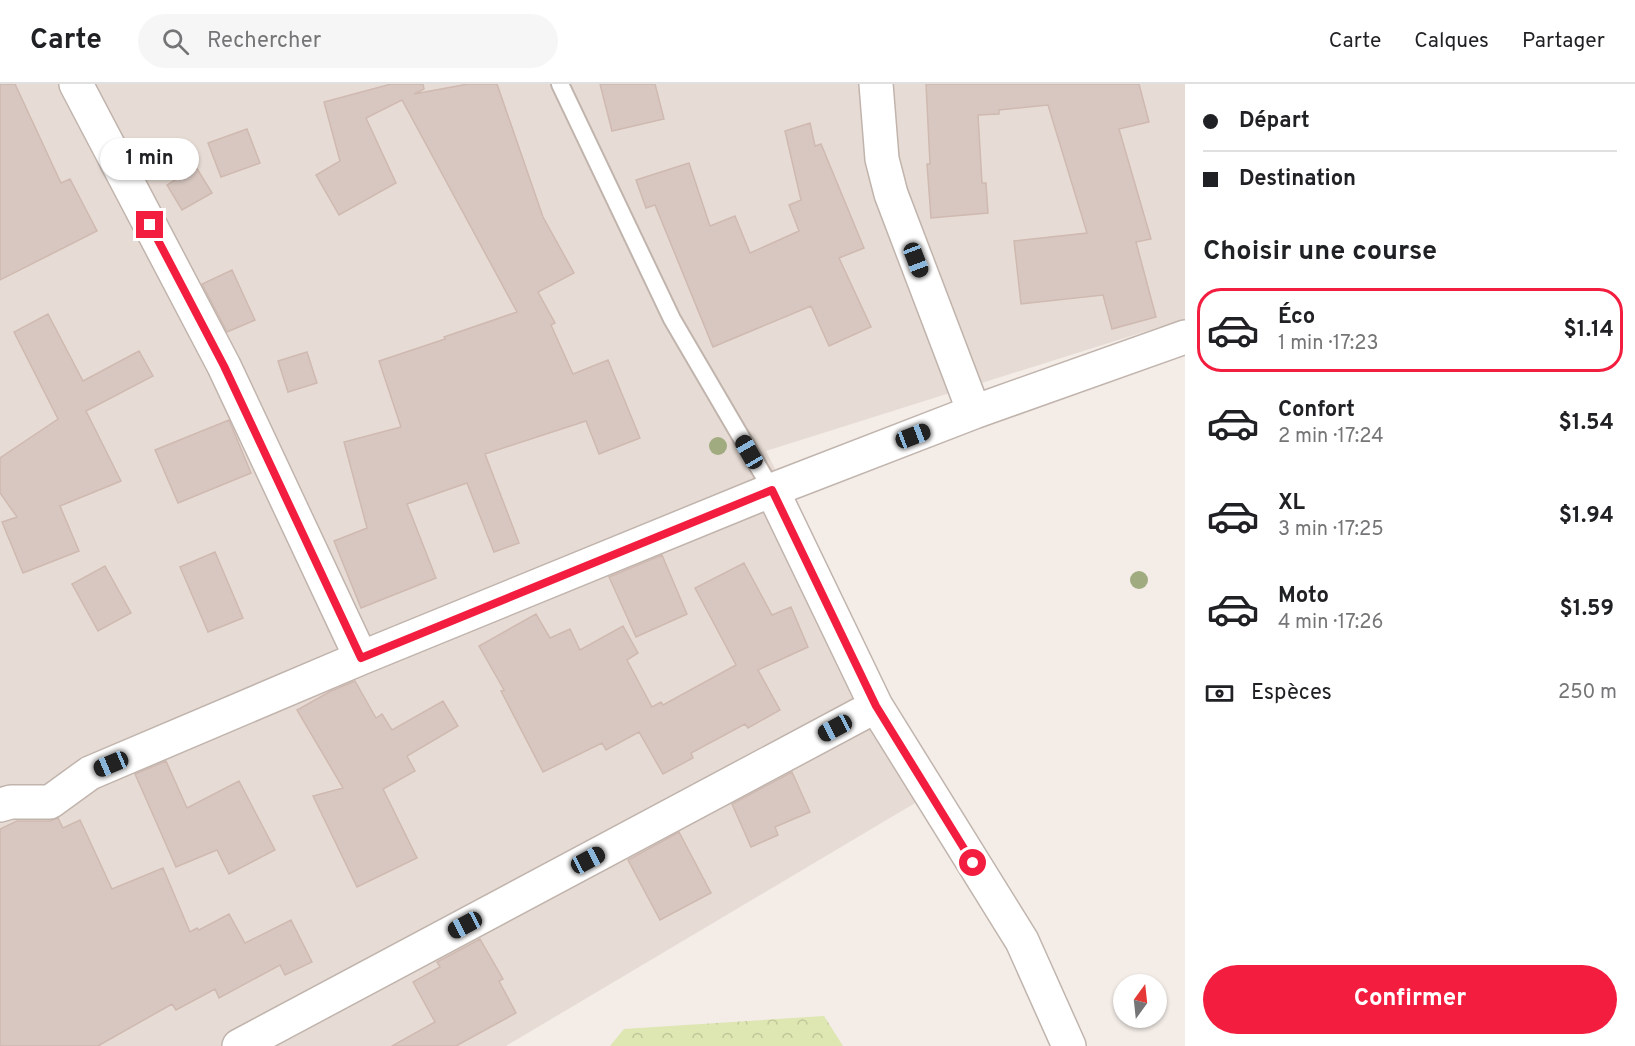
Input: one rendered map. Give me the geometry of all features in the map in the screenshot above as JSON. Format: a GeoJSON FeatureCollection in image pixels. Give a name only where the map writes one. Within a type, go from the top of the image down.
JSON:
{"type":"FeatureCollection","features":[{"type":"Feature","properties":{"kind":"street"},"geometry":{"type":"LineString","coordinates":[[76,84],[224,366],[361,658]]}},
{"type":"Feature","properties":{"kind":"street"},"geometry":{"type":"LineString","coordinates":[[876,84],[882,159],[891,194],[974,412]]}},
{"type":"Feature","properties":{"kind":"street"},"geometry":{"type":"LineString","coordinates":[[4,795],[50,802],[90,773],[361,658],[772,490],[974,412],[1185,337]]}},
{"type":"Feature","properties":{"kind":"street"},"geometry":{"type":"LineString","coordinates":[[772,490],[876,706],[1022,941],[1070,1046]]}},
{"type":"Feature","properties":{"kind":"street"},"geometry":{"type":"LineString","coordinates":[[239,1046],[876,706]]}},
{"type":"Feature","properties":{"kind":"lane"},"geometry":{"type":"LineString","coordinates":[[560,84],[672,319],[772,490]]}},
{"type":"Feature","properties":{"kind":"shaded area"},"geometry":{"type":"Polygon","coordinates":[[[0,84],[1185,84],[1185,319],[766,451],[937,790],[506,1046],[0,1046],[0,84]]]}},
{"type":"Feature","properties":{"kind":"green space"},"geometry":{"type":"Polygon","coordinates":[[[824,1016],[843,1046],[610,1046],[624,1029],[824,1016]]]}},
{"type":"Feature","properties":{"kind":"building"},"geometry":{"type":"Polygon","coordinates":[[[0,84],[15,84],[61,183],[70,179],[97,231],[0,280],[0,84]]]}},
{"type":"Feature","properties":{"kind":"building"},"geometry":{"type":"Polygon","coordinates":[[[391,84],[423,84],[424,89],[414,94],[468,84],[497,84],[543,217],[574,273],[538,292],[555,323],[551,325],[573,374],[608,360],[640,438],[599,454],[586,421],[485,454],[519,543],[494,552],[467,483],[407,504],[436,578],[361,608],[334,541],[367,528],[344,442],[401,427],[379,361],[517,312],[402,100],[366,118],[396,183],[339,215],[316,175],[340,161],[324,102],[391,84]]]}},
{"type":"Feature","properties":{"kind":"building"},"geometry":{"type":"Polygon","coordinates":[[[600,84],[655,84],[664,119],[612,131],[600,84]]]}},
{"type":"Feature","properties":{"kind":"building"},"geometry":{"type":"Polygon","coordinates":[[[926,84],[1139,84],[1149,122],[1119,129],[1151,239],[1136,242],[1156,317],[1112,329],[1103,295],[1021,304],[1014,241],[1087,233],[1048,105],[999,110],[999,114],[978,115],[982,183],[986,183],[988,213],[931,218],[927,164],[930,164],[926,84]]]}},
{"type":"Feature","properties":{"kind":"building"},"geometry":{"type":"Polygon","coordinates":[[[810,123],[815,146],[821,144],[864,248],[839,258],[871,327],[829,346],[811,306],[713,347],[655,205],[646,208],[636,180],[689,163],[710,226],[735,216],[750,253],[799,231],[789,205],[801,200],[785,131],[810,123]]]}},
{"type":"Feature","properties":{"kind":"building"},"geometry":{"type":"Polygon","coordinates":[[[247,129],[260,163],[221,177],[208,143],[247,129]]]}},
{"type":"Feature","properties":{"kind":"building"},"geometry":{"type":"Polygon","coordinates":[[[196,167],[212,193],[182,210],[167,185],[196,167]]]}},
{"type":"Feature","properties":{"kind":"building"},"geometry":{"type":"Polygon","coordinates":[[[232,270],[255,320],[227,332],[202,284],[232,270]]]}},
{"type":"Feature","properties":{"kind":"building"},"geometry":{"type":"Polygon","coordinates":[[[48,314],[83,381],[139,351],[153,376],[86,411],[121,481],[60,506],[79,551],[23,573],[2,522],[17,517],[0,493],[0,458],[58,419],[14,332],[48,314]]]}},
{"type":"Feature","properties":{"kind":"building"},"geometry":{"type":"Polygon","coordinates":[[[307,352],[317,383],[288,392],[278,361],[307,352]]]}},
{"type":"Feature","properties":{"kind":"building"},"geometry":{"type":"Polygon","coordinates":[[[229,420],[251,473],[178,503],[155,450],[229,420]]]}},
{"type":"Feature","properties":{"kind":"building"},"geometry":{"type":"Polygon","coordinates":[[[215,552],[243,618],[208,632],[180,567],[215,552]]]}},
{"type":"Feature","properties":{"kind":"building"},"geometry":{"type":"Polygon","coordinates":[[[662,555],[687,614],[636,637],[609,577],[662,555]]]}},
{"type":"Feature","properties":{"kind":"building"},"geometry":{"type":"Polygon","coordinates":[[[744,563],[772,615],[791,607],[808,647],[758,670],[780,710],[748,728],[745,724],[691,753],[693,758],[663,774],[639,732],[606,750],[602,743],[543,772],[501,691],[504,690],[479,646],[536,614],[550,638],[570,629],[580,650],[623,626],[638,653],[627,660],[652,707],[661,702],[663,705],[736,665],[695,588],[744,563]]]}},
{"type":"Feature","properties":{"kind":"building"},"geometry":{"type":"Polygon","coordinates":[[[105,566],[131,613],[98,631],[72,584],[105,566]]]}},
{"type":"Feature","properties":{"kind":"building"},"geometry":{"type":"Polygon","coordinates":[[[355,681],[376,718],[382,714],[392,730],[443,701],[458,726],[407,756],[415,771],[383,789],[417,858],[357,887],[313,796],[343,788],[297,710],[355,681]]]}},
{"type":"Feature","properties":{"kind":"building"},"geometry":{"type":"Polygon","coordinates":[[[166,761],[187,808],[239,781],[275,850],[229,874],[217,850],[176,867],[135,774],[166,761]]]}},
{"type":"Feature","properties":{"kind":"building"},"geometry":{"type":"Polygon","coordinates":[[[792,772],[810,812],[775,827],[778,835],[751,847],[732,804],[792,772]]]}},
{"type":"Feature","properties":{"kind":"building"},"geometry":{"type":"Polygon","coordinates":[[[58,818],[63,828],[80,820],[112,889],[163,868],[190,932],[197,928],[199,930],[229,914],[245,943],[291,920],[312,962],[285,975],[280,965],[219,998],[215,989],[176,1010],[172,1004],[98,1046],[0,1046],[0,829],[17,821],[50,821],[58,818]]]}},
{"type":"Feature","properties":{"kind":"building"},"geometry":{"type":"Polygon","coordinates":[[[679,832],[711,893],[660,920],[628,860],[679,832]]]}},
{"type":"Feature","properties":{"kind":"building"},"geometry":{"type":"Polygon","coordinates":[[[480,939],[503,979],[499,981],[516,1013],[456,1046],[392,1046],[435,1022],[413,982],[440,967],[437,962],[480,939]]]}},
{"type":"Feature","properties":{"kind":"route"},"geometry":{"type":"LineString","coordinates":[[150,225],[224,366],[361,658],[772,490],[876,706],[973,863]]}}]}
